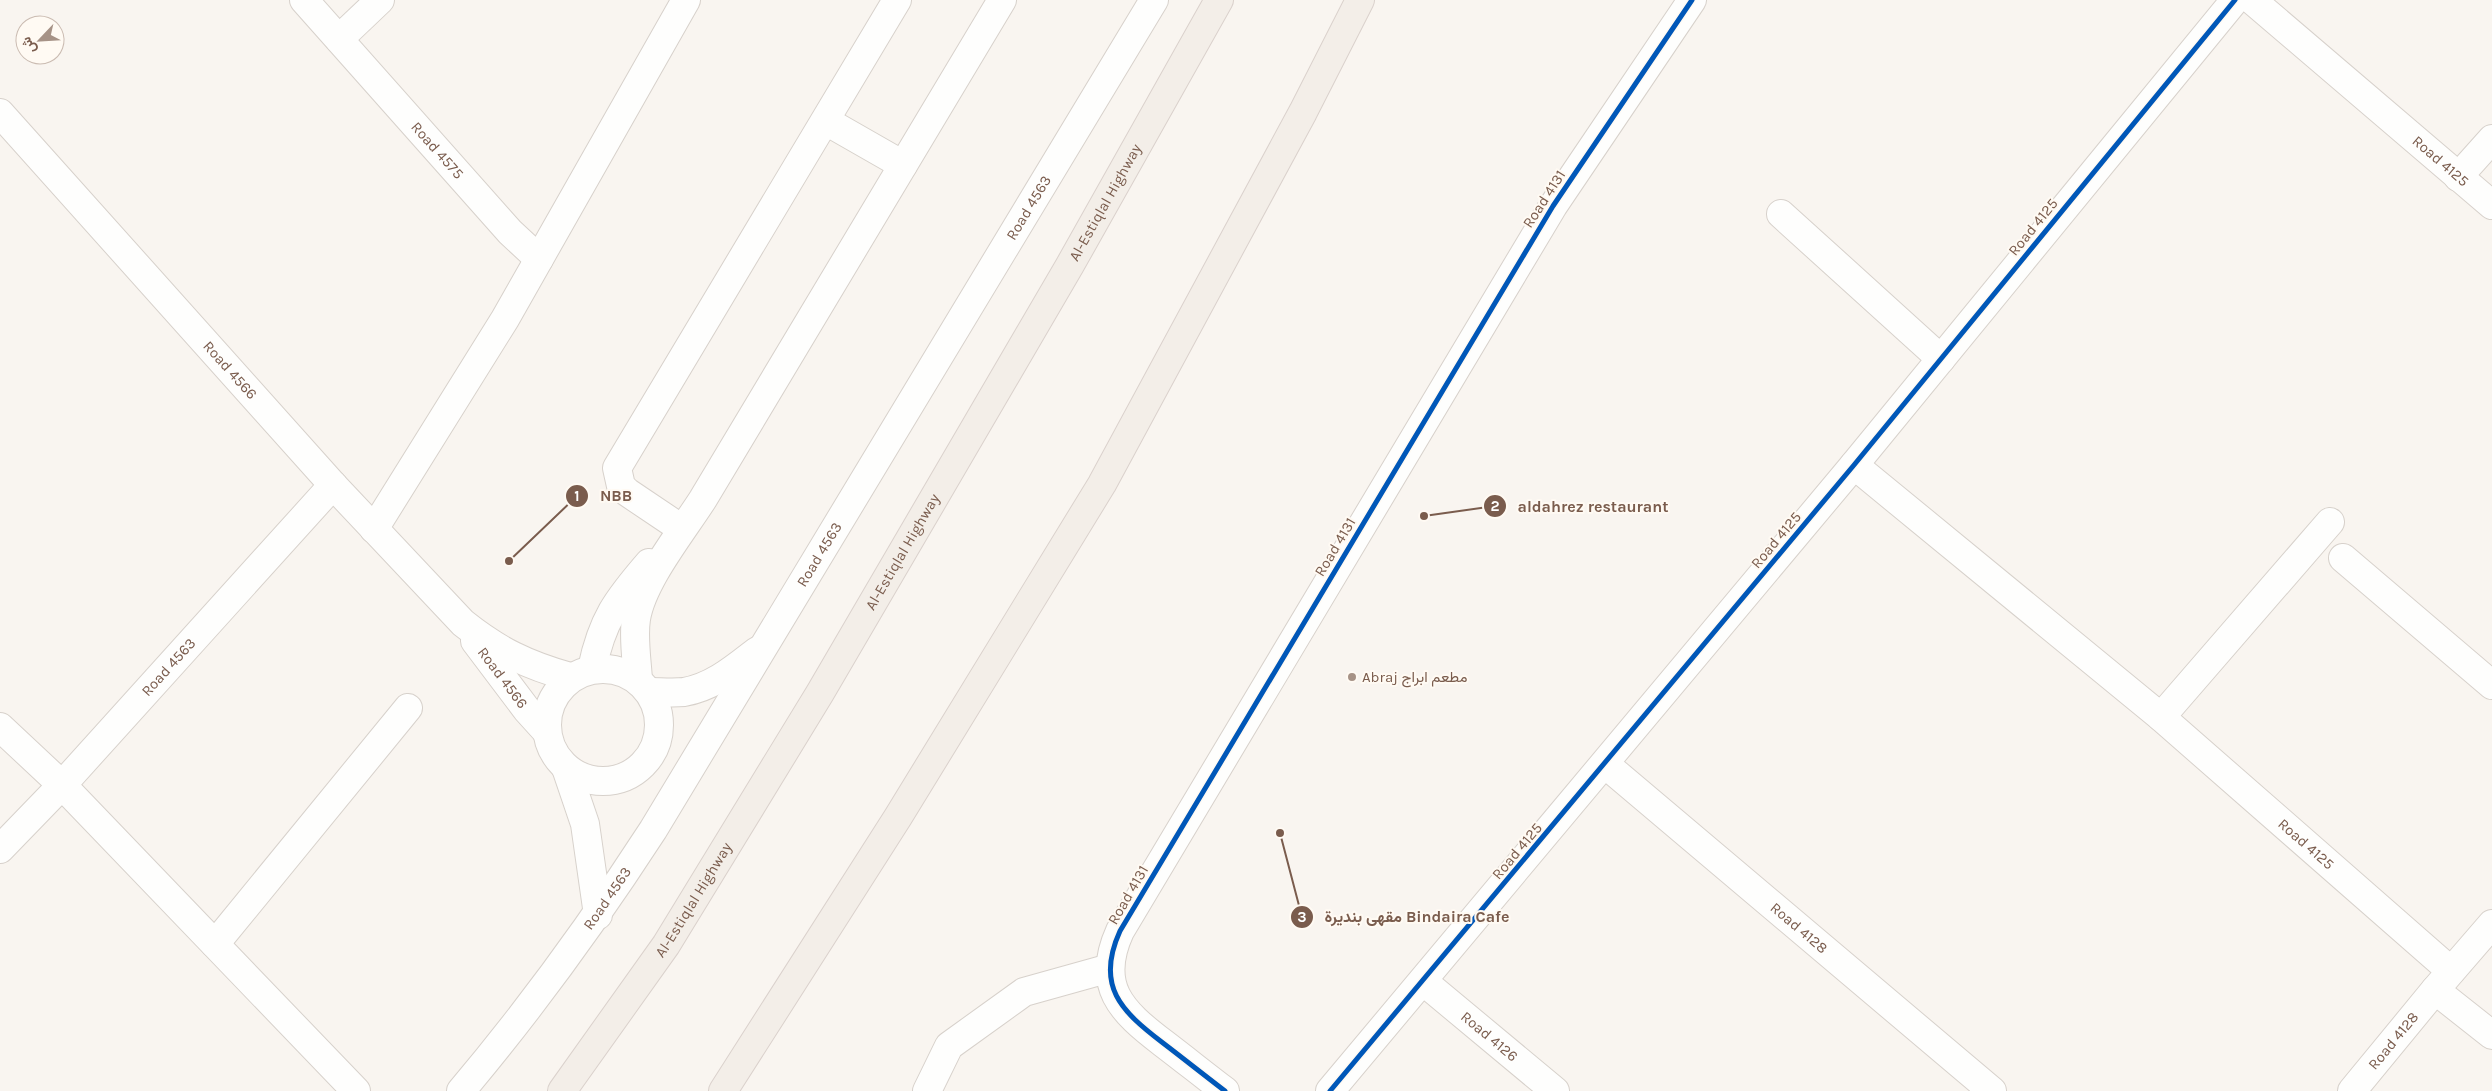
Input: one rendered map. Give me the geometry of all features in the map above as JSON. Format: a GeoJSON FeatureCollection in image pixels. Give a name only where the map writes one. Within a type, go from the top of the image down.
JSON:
{"type":"FeatureCollection","features":[{"type":"Feature","properties":{"kind":"main road","name":"Al-Estiqlal Highway"},"geometry":{"type":"LineString","coordinates":[[562,1091],[666,945],[820,693],[984,415],[1219,0]]}},
{"type":"Feature","properties":{"kind":"main road"},"geometry":{"type":"LineString","coordinates":[[723,1091],[898,817],[1102,484],[1303,112],[1360,0]]}},
{"type":"Feature","properties":{"kind":"street","name":"Road 4575"},"geometry":{"type":"LineString","coordinates":[[304,0],[510,232],[539,259]]}},
{"type":"Feature","properties":{"kind":"street"},"geometry":{"type":"LineString","coordinates":[[339,39],[380,0]]}},
{"type":"Feature","properties":{"kind":"street"},"geometry":{"type":"LineString","coordinates":[[374,529],[505,319],[686,0]]}},
{"type":"Feature","properties":{"kind":"street"},"geometry":{"type":"LineString","coordinates":[[679,528],[627,492],[621,486],[617,468],[897,0]]}},
{"type":"Feature","properties":{"kind":"street"},"geometry":{"type":"LineString","coordinates":[[643,686],[636,622],[642,599],[1002,0]]}},
{"type":"Feature","properties":{"kind":"street","name":"Road 4563"},"geometry":{"type":"LineString","coordinates":[[461,1091],[503,1041],[598,915],[658,822],[1154,0]]}},
{"type":"Feature","properties":{"kind":"street","name":"Road 4131"},"geometry":{"type":"LineString","coordinates":[[1225,1091],[1134,1020],[1121,1006],[1112,988],[1110,968],[1112,949],[1120,931],[1548,214],[1692,0]]}},
{"type":"Feature","properties":{"kind":"street","name":"Road 4125"},"geometry":{"type":"LineString","coordinates":[[1330,1091],[1424,982],[1854,466],[2235,0]]}},
{"type":"Feature","properties":{"kind":"street","name":"Road 4125"},"geometry":{"type":"LineString","coordinates":[[2252,0],[2492,205]]}},
{"type":"Feature","properties":{"kind":"street","name":"Road 4566"},"geometry":{"type":"LineString","coordinates":[[0,113],[333,485],[463,623],[486,642],[513,658],[581,673]]}},
{"type":"Feature","properties":{"kind":"street"},"geometry":{"type":"LineString","coordinates":[[826,121],[903,165]]}},
{"type":"Feature","properties":{"kind":"street"},"geometry":{"type":"LineString","coordinates":[[2458,177],[2492,139]]}},
{"type":"Feature","properties":{"kind":"street"},"geometry":{"type":"LineString","coordinates":[[1781,214],[1941,359]]}},
{"type":"Feature","properties":{"kind":"street","name":"Road 4125"},"geometry":{"type":"LineString","coordinates":[[1854,466],[2161,717],[2443,980]]}},
{"type":"Feature","properties":{"kind":"street","name":"Road 4563"},"geometry":{"type":"LineString","coordinates":[[0,849],[62,785],[333,485]]}},
{"type":"Feature","properties":{"kind":"street"},"geometry":{"type":"LineString","coordinates":[[581,673],[621,595],[703,499]]}},
{"type":"Feature","properties":{"kind":"street"},"geometry":{"type":"LineString","coordinates":[[2161,717],[2330,522]]}},
{"type":"Feature","properties":{"kind":"street"},"geometry":{"type":"LineString","coordinates":[[2343,558],[2492,685]]}},
{"type":"Feature","properties":{"kind":"street","name":"Road 4566"},"geometry":{"type":"LineString","coordinates":[[463,623],[516,695],[546,731]]}},
{"type":"Feature","properties":{"kind":"street"},"geometry":{"type":"LineString","coordinates":[[643,686],[683,692],[701,688],[733,670],[768,642]]}},
{"type":"Feature","properties":{"kind":"street"},"geometry":{"type":"LineString","coordinates":[[608,668],[624,672],[643,686],[656,706],[659,722],[658,739],[652,754],[641,767],[628,776],[612,781],[596,782],[580,777],[566,768],[556,758],[546,731],[551,701],[559,688],[581,673],[608,668]]}},
{"type":"Feature","properties":{"kind":"street"},"geometry":{"type":"LineString","coordinates":[[215,944],[408,708]]}},
{"type":"Feature","properties":{"kind":"street"},"geometry":{"type":"LineString","coordinates":[[0,727],[62,785],[356,1091]]}},
{"type":"Feature","properties":{"kind":"street","name":"Road 4128"},"geometry":{"type":"LineString","coordinates":[[1605,764],[1992,1091]]}},
{"type":"Feature","properties":{"kind":"street"},"geometry":{"type":"LineString","coordinates":[[566,768],[586,824],[598,915]]}},
{"type":"Feature","properties":{"kind":"street","name":"Road 4128"},"geometry":{"type":"LineString","coordinates":[[2352,1091],[2443,980],[2492,924]]}},
{"type":"Feature","properties":{"kind":"street"},"geometry":{"type":"LineString","coordinates":[[927,1091],[949,1046],[1024,992],[1110,968]]}},
{"type":"Feature","properties":{"kind":"street"},"geometry":{"type":"LineString","coordinates":[[2443,980],[2492,1035]]}},
{"type":"Feature","properties":{"kind":"street","name":"Road 4126"},"geometry":{"type":"LineString","coordinates":[[1424,982],[1555,1091]]}},
{"type":"Feature","properties":{"kind":"cycle path"},"geometry":{"type":"LineString","coordinates":[[1225,1091],[1135,1020],[1116,996],[1110,967],[1113,950],[1120,931],[1553,206],[1692,0]]}},
{"type":"Feature","properties":{"kind":"cycle path"},"geometry":{"type":"LineString","coordinates":[[1330,1091],[1854,465],[2235,0]]}},
{"type":"Feature","properties":{"kind":"place","name":"aldahrez restaurant"},"geometry":{"type":"Point","coordinates":[1424,516]}},
{"type":"Feature","properties":{"kind":"place","name":"NBB"},"geometry":{"type":"Point","coordinates":[509,561]}},
{"type":"Feature","properties":{"kind":"place","name":"Abraj مطعم ابراج"},"geometry":{"type":"Point","coordinates":[1352,677]}},
{"type":"Feature","properties":{"kind":"place","name":"مقهى بنديرة Bindaira Cafe"},"geometry":{"type":"Point","coordinates":[1280,833]}}]}
